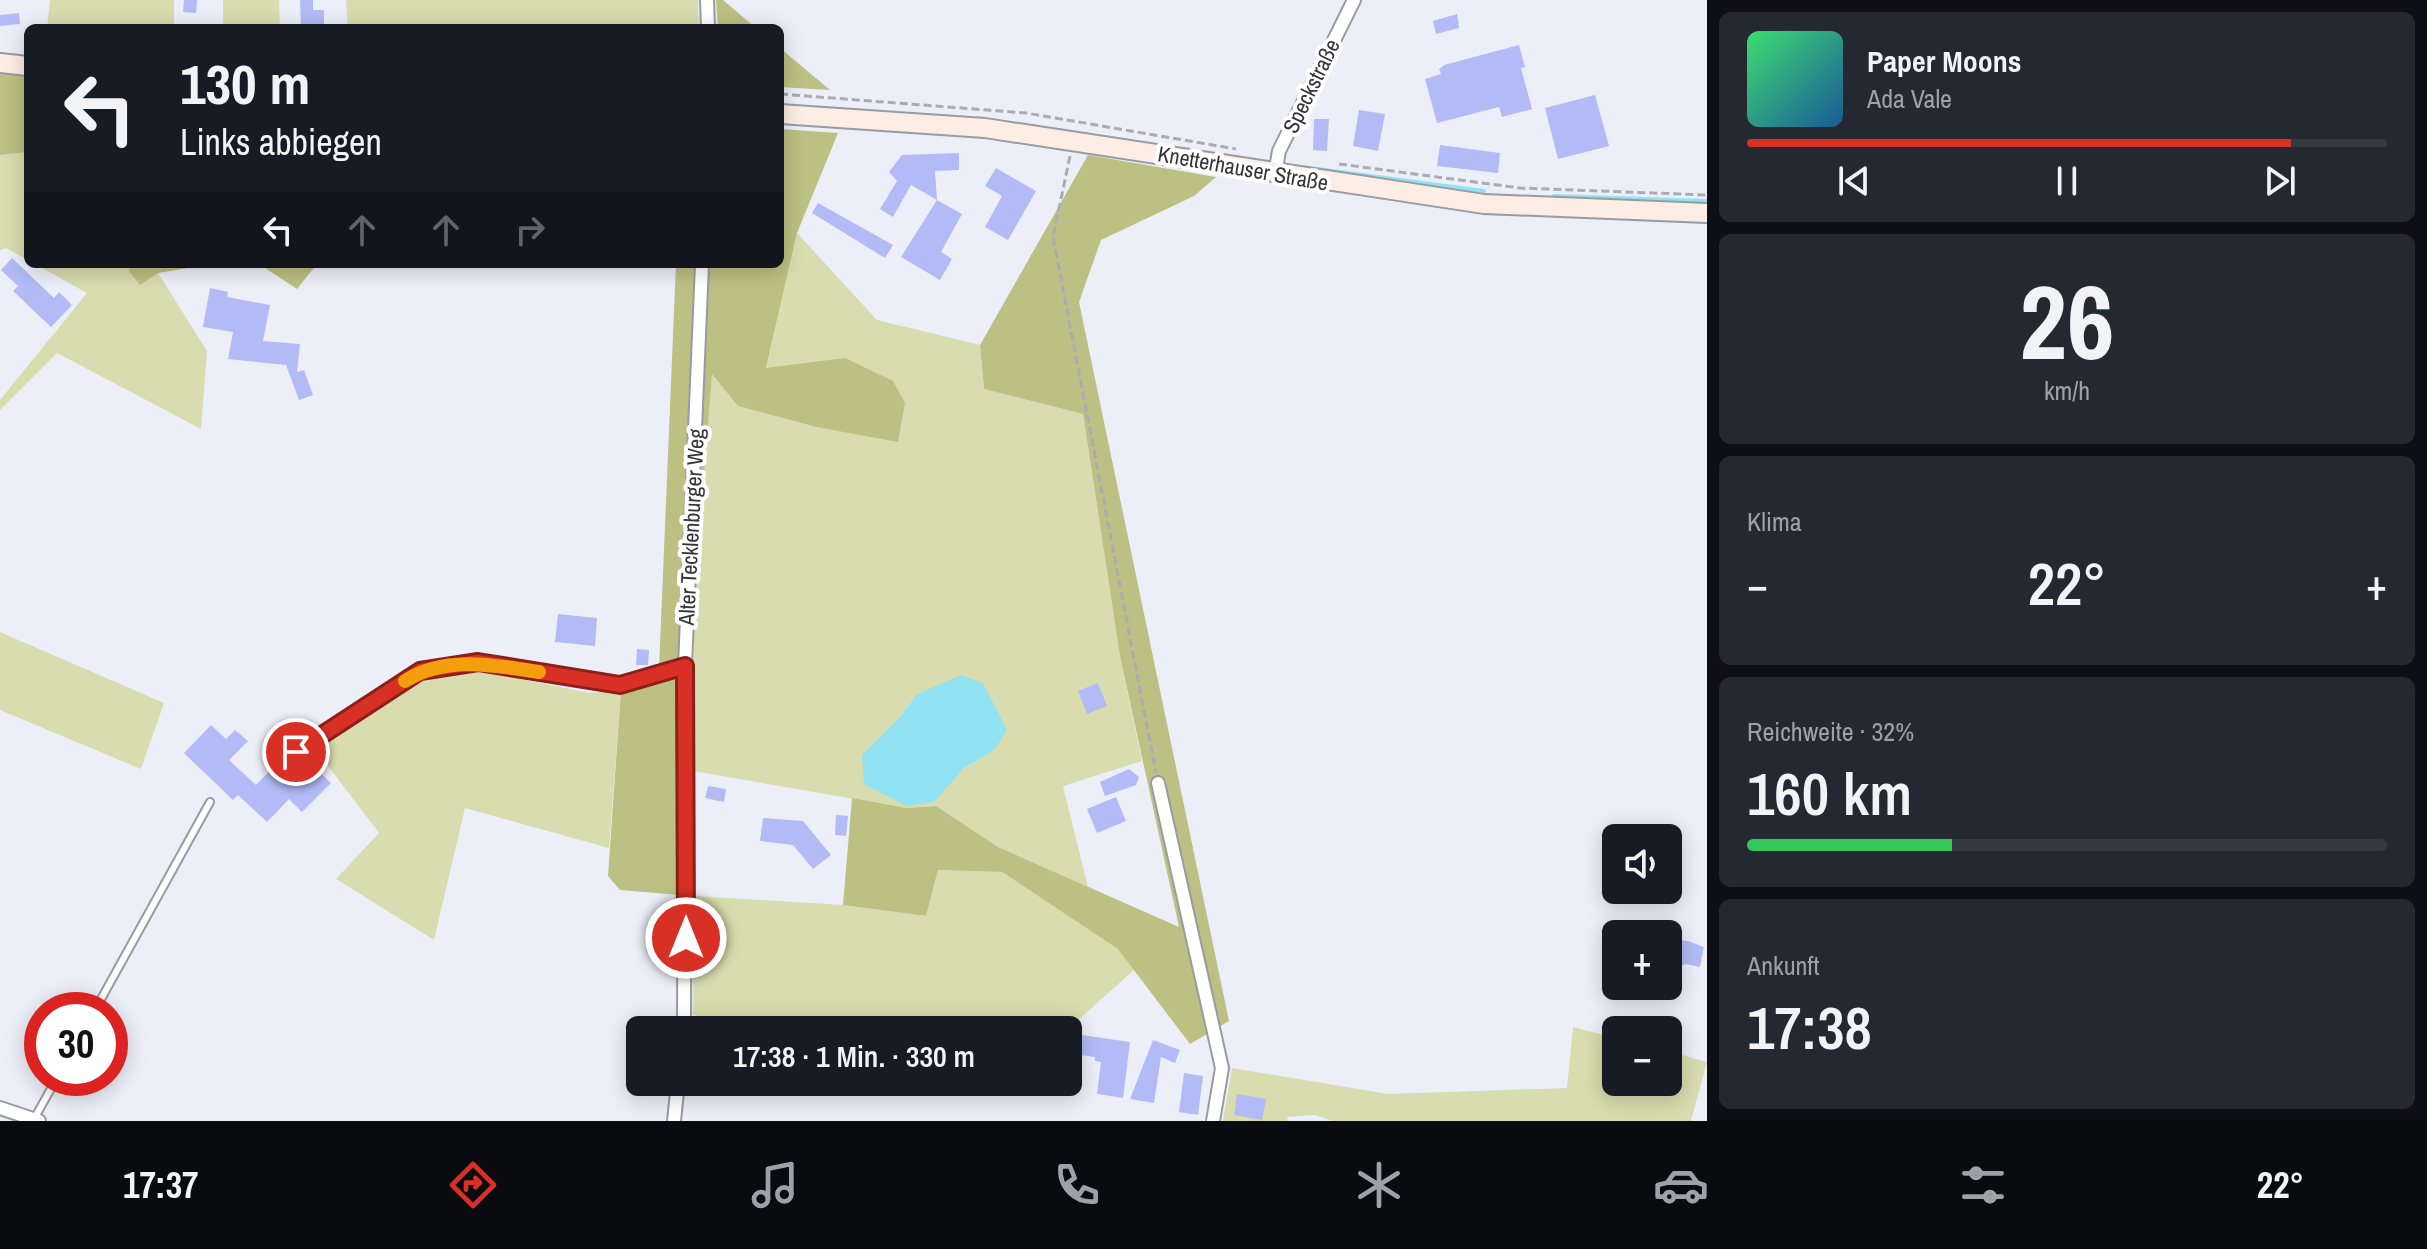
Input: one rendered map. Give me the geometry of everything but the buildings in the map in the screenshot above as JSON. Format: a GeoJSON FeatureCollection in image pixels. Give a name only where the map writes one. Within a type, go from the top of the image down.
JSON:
{"type":"FeatureCollection","features":[{"type":"Feature","properties":{"kind":"street"},"geometry":{"type":"LineString","coordinates":[[707,0],[708,24]]}},
{"type":"Feature","properties":{"kind":"street","name":"Speckstraße"},"geometry":{"type":"LineString","coordinates":[[1275,174],[1279,151],[1354,0]]}},
{"type":"Feature","properties":{"kind":"street"},"geometry":{"type":"LineString","coordinates":[[0,63],[24,66]]}},
{"type":"Feature","properties":{"kind":"street","name":"Knetterhauser Straße"},"geometry":{"type":"LineString","coordinates":[[784,114],[970,127],[1076,140],[1275,174],[1484,204],[1707,213]]}},
{"type":"Feature","properties":{"kind":"street","name":"Alter Tecklenburger Weg"},"geometry":{"type":"LineString","coordinates":[[685,1016],[685,666],[702,268]]}},
{"type":"Feature","properties":{"kind":"street"},"geometry":{"type":"LineString","coordinates":[[1158,783],[1222,1068],[1213,1121]]}},
{"type":"Feature","properties":{"kind":"street"},"geometry":{"type":"LineString","coordinates":[[674,1121],[677,1096]]}},
{"type":"Feature","properties":{"kind":"street"},"geometry":{"type":"LineString","coordinates":[[0,1108],[37,1120]]}},
{"type":"Feature","properties":{"kind":"lane"},"geometry":{"type":"LineString","coordinates":[[296,752],[420,671],[478,662],[620,685],[685,666]]}},
{"type":"Feature","properties":{"kind":"lane"},"geometry":{"type":"LineString","coordinates":[[105,992],[210,802]]}},
{"type":"Feature","properties":{"kind":"lane"},"geometry":{"type":"LineString","coordinates":[[37,1120],[48,1096]]}},
{"type":"Feature","properties":{"kind":"path"},"geometry":{"type":"LineString","coordinates":[[784,94],[1026,113],[1246,151]]}},
{"type":"Feature","properties":{"kind":"path"},"geometry":{"type":"LineString","coordinates":[[1079,121],[1063,178],[1053,237],[1158,783]]}},
{"type":"Feature","properties":{"kind":"path"},"geometry":{"type":"LineString","coordinates":[[1338,164],[1520,188],[1707,195]]}},
{"type":"Feature","properties":{"kind":"green space"},"geometry":{"type":"Polygon","coordinates":[[[50,0],[174,0],[174,24],[47,24],[50,0]]]}},
{"type":"Feature","properties":{"kind":"green space"},"geometry":{"type":"Polygon","coordinates":[[[223,0],[279,0],[280,24],[223,24],[223,0]]]}},
{"type":"Feature","properties":{"kind":"green space"},"geometry":{"type":"Polygon","coordinates":[[[346,0],[698,0],[699,24],[348,24],[346,0]]]}},
{"type":"Feature","properties":{"kind":"green space"},"geometry":{"type":"Polygon","coordinates":[[[716,0],[723,0],[751,24],[718,24],[716,0]]]}},
{"type":"Feature","properties":{"kind":"green space"},"geometry":{"type":"Polygon","coordinates":[[[784,51],[830,90],[784,87],[784,51]]]}},
{"type":"Feature","properties":{"kind":"green space"},"geometry":{"type":"Polygon","coordinates":[[[0,71],[24,74],[24,152],[0,155],[0,71]]]}},
{"type":"Feature","properties":{"kind":"green space"},"geometry":{"type":"Polygon","coordinates":[[[784,129],[838,133],[797,233],[766,368],[845,358],[893,381],[905,403],[898,442],[816,427],[738,406],[712,374],[694,606],[679,683],[680,895],[620,890],[608,876],[621,690],[659,669],[676,268],[784,268],[784,129]]]}},
{"type":"Feature","properties":{"kind":"green space"},"geometry":{"type":"Polygon","coordinates":[[[24,152],[24,258],[6,248],[0,250],[0,155],[24,152]]]}},
{"type":"Feature","properties":{"kind":"green space"},"geometry":{"type":"Polygon","coordinates":[[[1088,155],[1216,177],[1194,196],[1101,240],[1079,302],[1229,1021],[1190,1044],[1118,949],[1002,872],[938,870],[926,916],[843,905],[852,798],[906,808],[936,806],[998,847],[1179,927],[1120,656],[1083,414],[984,389],[980,345],[1088,155]]]}},
{"type":"Feature","properties":{"kind":"green space"},"geometry":{"type":"Polygon","coordinates":[[[797,233],[877,320],[980,345],[984,389],[1083,414],[1120,656],[1142,761],[1063,786],[1088,887],[998,847],[936,806],[906,808],[693,771],[694,606],[712,372],[738,406],[816,427],[898,441],[905,403],[845,359],[766,369],[797,233]],[[916,695],[901,716],[862,756],[963,769],[994,750],[916,695]]]}},
{"type":"Feature","properties":{"kind":"green space"},"geometry":{"type":"Polygon","coordinates":[[[42,268],[131,268],[128,270],[158,273],[207,351],[201,429],[57,353],[0,410],[0,400],[87,293],[42,268]]]}},
{"type":"Feature","properties":{"kind":"green space"},"geometry":{"type":"Polygon","coordinates":[[[188,268],[158,273],[140,285],[128,270],[188,268]]]}},
{"type":"Feature","properties":{"kind":"green space"},"geometry":{"type":"Polygon","coordinates":[[[265,268],[314,268],[297,289],[265,268]]]}},
{"type":"Feature","properties":{"kind":"green space"},"geometry":{"type":"Polygon","coordinates":[[[0,632],[164,703],[141,769],[0,710],[0,632]]]}},
{"type":"Feature","properties":{"kind":"green space"},"geometry":{"type":"Polygon","coordinates":[[[464,668],[590,693],[621,690],[609,848],[465,808],[434,940],[336,879],[379,833],[313,746],[427,675],[464,668]]]}},
{"type":"Feature","properties":{"kind":"green space"},"geometry":{"type":"Polygon","coordinates":[[[938,870],[1002,872],[1119,949],[1134,970],[1082,1017],[693,1015],[694,896],[843,905],[926,916],[938,870]]]}},
{"type":"Feature","properties":{"kind":"green space"},"geometry":{"type":"Polygon","coordinates":[[[1573,1027],[1602,1034],[1602,1096],[1682,1096],[1682,1055],[1707,1062],[1691,1121],[1332,1121],[1315,1115],[1287,1117],[1288,1121],[1223,1121],[1232,1068],[1388,1094],[1567,1088],[1573,1027]]]}},
{"type":"Feature","properties":{"kind":"water"},"geometry":{"type":"Polygon","coordinates":[[[961,675],[983,683],[1007,730],[994,750],[963,769],[934,802],[906,806],[864,784],[862,755],[901,716],[916,695],[961,675]]]}},
{"type":"Feature","properties":{"kind":"waterway"},"geometry":{"type":"LineString","coordinates":[[1302,167],[1484,191]]}},
{"type":"Feature","properties":{"kind":"waterway"},"geometry":{"type":"LineString","coordinates":[[1554,196],[1707,201]]}},
{"type":"Feature","properties":{"kind":"slow traffic"},"geometry":{"type":"LineString","coordinates":[[405,681],[420,671],[478,662],[539,672]]}},
{"type":"Feature","properties":{"kind":"route"},"geometry":{"type":"LineString","coordinates":[[296,752],[420,671],[478,662],[620,685],[685,666],[686,938]]}}]}
